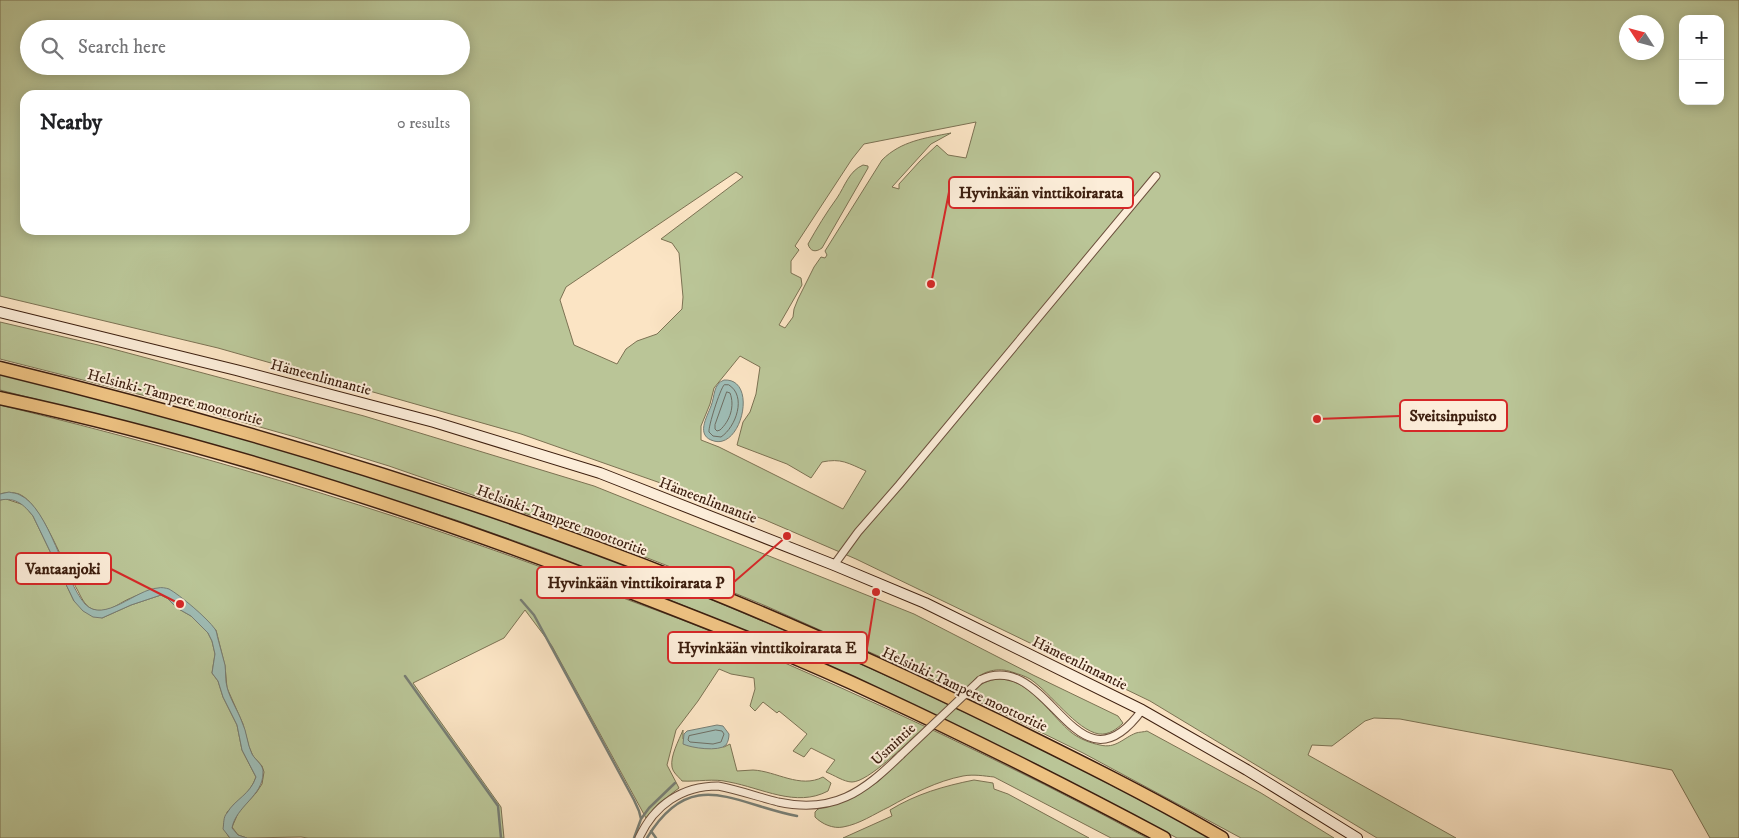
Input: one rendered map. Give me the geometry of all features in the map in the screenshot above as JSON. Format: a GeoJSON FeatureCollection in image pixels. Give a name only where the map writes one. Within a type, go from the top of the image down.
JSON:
{"type":"FeatureCollection","features":[{"type":"Feature","properties":{"kind":"highway","name":"Helsinki-Tampere moottoritie"},"geometry":{"type":"LineString","coordinates":[[0,368],[237,430],[402,480],[687,582],[830,643],[942,694],[1080,762],[1222,838]]}},
{"type":"Feature","properties":{"kind":"highway"},"geometry":{"type":"LineString","coordinates":[[0,398],[56,410],[240,460],[403,510],[537,556],[751,640],[877,694],[999,753],[1164,838]]}},
{"type":"Feature","properties":{"kind":"main road","name":"Hämeenlinnantie"},"geometry":{"type":"LineString","coordinates":[[0,312],[236,370],[434,422],[600,473],[925,603],[1142,710],[1247,770],[1357,838]]}},
{"type":"Feature","properties":{"kind":"street"},"geometry":{"type":"LineString","coordinates":[[834,565],[858,532],[899,486],[1061,288],[1156,176]]}},
{"type":"Feature","properties":{"kind":"street","name":"Usmintie"},"geometry":{"type":"LineString","coordinates":[[639,838],[648,821],[663,804],[686,790],[718,786],[803,806],[837,801],[854,794],[880,775],[980,680],[987,677],[1005,675],[1021,680],[1037,692],[1077,732],[1101,740],[1117,737],[1132,724],[1142,710]]}},
{"type":"Feature","properties":{"kind":"green space"},"geometry":{"type":"Polygon","coordinates":[[[0,0],[1739,0],[1739,838],[1710,838],[1672,770],[1400,719],[1374,718],[1365,721],[1332,746],[1312,745],[1308,755],[1456,838],[1377,838],[1150,701],[856,559],[763,519],[521,434],[218,348],[0,296],[0,0]],[[976,122],[864,144],[852,159],[795,246],[799,250],[791,261],[791,273],[801,278],[802,285],[779,325],[785,328],[793,317],[798,299],[814,267],[821,257],[825,258],[827,255],[825,251],[882,160],[905,144],[951,133],[931,144],[892,187],[899,189],[899,184],[937,145],[948,155],[966,158],[976,122]],[[736,172],[566,287],[560,300],[574,345],[617,364],[626,349],[637,341],[657,334],[682,309],[683,297],[679,253],[672,243],[661,239],[743,177],[736,172]],[[740,356],[714,388],[701,426],[701,440],[719,447],[843,509],[866,471],[844,462],[829,461],[822,462],[811,478],[787,464],[737,445],[743,422],[750,412],[756,394],[760,367],[740,356]]]}},
{"type":"Feature","properties":{"kind":"green space"},"geometry":{"type":"Polygon","coordinates":[[[863,165],[868,166],[868,168],[822,248],[815,251],[811,250],[808,244],[818,226],[851,175],[863,165]]]}},
{"type":"Feature","properties":{"kind":"green space"},"geometry":{"type":"Polygon","coordinates":[[[0,322],[98,345],[364,416],[594,486],[914,614],[1118,716],[1123,723],[1106,734],[1090,731],[1081,726],[1030,679],[1007,671],[996,670],[981,675],[973,681],[977,687],[992,680],[1005,679],[1018,683],[1041,701],[1072,733],[1096,744],[1111,746],[1131,735],[1147,731],[1261,793],[1334,838],[1241,838],[1083,753],[957,691],[766,606],[593,537],[389,466],[295,437],[193,408],[0,359],[0,322]]]}},
{"type":"Feature","properties":{"kind":"green space"},"geometry":{"type":"Polygon","coordinates":[[[0,374],[289,450],[489,515],[661,579],[802,638],[1009,733],[1211,838],[1177,838],[1038,765],[761,637],[655,594],[456,520],[284,466],[202,442],[0,390],[0,374]]]}},
{"type":"Feature","properties":{"kind":"green space"},"geometry":{"type":"Polygon","coordinates":[[[0,405],[160,446],[319,493],[476,544],[668,615],[717,634],[888,709],[992,759],[1147,838],[1111,838],[994,777],[975,775],[953,778],[934,785],[855,824],[839,827],[828,825],[815,817],[815,812],[818,809],[855,797],[879,781],[925,736],[918,733],[886,762],[867,776],[852,782],[846,781],[826,772],[835,760],[811,748],[804,757],[793,751],[807,734],[779,711],[777,713],[763,702],[755,711],[750,706],[755,689],[754,678],[731,674],[719,669],[676,730],[667,765],[679,788],[658,804],[646,818],[552,646],[525,610],[504,638],[413,683],[501,807],[504,838],[247,838],[238,835],[232,827],[239,811],[262,784],[264,772],[249,747],[243,724],[227,688],[225,666],[216,630],[168,589],[140,594],[114,607],[100,611],[92,609],[87,605],[36,510],[28,500],[19,494],[10,492],[0,494],[0,405]]]}},
{"type":"Feature","properties":{"kind":"green space"},"geometry":{"type":"Polygon","coordinates":[[[6,499],[24,505],[33,516],[74,601],[102,618],[131,605],[161,595],[191,616],[208,633],[215,654],[212,673],[218,681],[223,697],[237,725],[242,750],[256,777],[248,792],[227,812],[228,836],[230,838],[0,838],[0,500],[6,499]]]}},
{"type":"Feature","properties":{"kind":"green space"},"geometry":{"type":"Polygon","coordinates":[[[683,730],[683,739],[724,747],[730,744],[737,771],[762,771],[806,781],[823,777],[831,783],[828,791],[804,798],[779,795],[723,781],[682,781],[672,767],[672,758],[683,730]]]}},
{"type":"Feature","properties":{"kind":"green space"},"geometry":{"type":"Polygon","coordinates":[[[974,780],[993,783],[994,789],[1008,794],[1089,838],[843,838],[892,816],[890,810],[910,799],[941,788],[974,780]]]}},
{"type":"Feature","properties":{"kind":"water"},"geometry":{"type":"Polygon","coordinates":[[[724,380],[734,382],[741,390],[743,401],[742,413],[732,435],[724,441],[714,441],[708,439],[705,435],[704,426],[716,387],[724,380]]]}},
{"type":"Feature","properties":{"kind":"water"},"geometry":{"type":"Polygon","coordinates":[[[9,492],[19,494],[30,502],[39,514],[48,529],[77,593],[85,604],[93,609],[111,608],[149,590],[165,588],[186,601],[215,629],[225,665],[228,691],[244,726],[252,754],[263,770],[259,788],[234,820],[232,828],[238,835],[247,838],[230,838],[223,829],[224,819],[230,808],[246,793],[256,777],[242,750],[237,725],[223,697],[218,681],[212,673],[215,654],[208,633],[191,616],[161,595],[131,605],[102,618],[93,617],[83,611],[74,601],[33,516],[26,508],[15,501],[0,500],[0,494],[9,492]]]}},
{"type":"Feature","properties":{"kind":"water"},"geometry":{"type":"Polygon","coordinates":[[[717,725],[723,726],[729,734],[726,745],[705,749],[683,744],[684,734],[687,731],[717,725]]]}},
{"type":"Feature","properties":{"kind":"waterway"},"geometry":{"type":"LineString","coordinates":[[521,600],[534,615],[634,800],[641,819]]}},
{"type":"Feature","properties":{"kind":"waterway"},"geometry":{"type":"LineString","coordinates":[[405,676],[498,806],[501,838]]}},
{"type":"Feature","properties":{"kind":"waterway"},"geometry":{"type":"LineString","coordinates":[[634,838],[641,819],[649,808],[675,783]]}},
{"type":"Feature","properties":{"kind":"waterway"},"geometry":{"type":"LineString","coordinates":[[647,838],[663,816],[680,802],[697,796],[715,795],[733,798],[797,816]]}},
{"type":"Feature","properties":{"kind":"waterway"},"geometry":{"type":"LineString","coordinates":[[651,831],[656,838]]}},
{"type":"Feature","properties":{"kind":"place","name":"Hyvinkään vinttikoirarata"},"geometry":{"type":"Point","coordinates":[931,284]}},
{"type":"Feature","properties":{"kind":"place","name":"Sveitsinpuisto"},"geometry":{"type":"Point","coordinates":[1317,419]}},
{"type":"Feature","properties":{"kind":"place","name":"Hyvinkään vinttikoirarata P"},"geometry":{"type":"Point","coordinates":[787,536]}},
{"type":"Feature","properties":{"kind":"place","name":"Hyvinkään vinttikoirarata E"},"geometry":{"type":"Point","coordinates":[876,592]}},
{"type":"Feature","properties":{"kind":"place","name":"Vantaanjoki"},"geometry":{"type":"Point","coordinates":[180,604]}}]}
